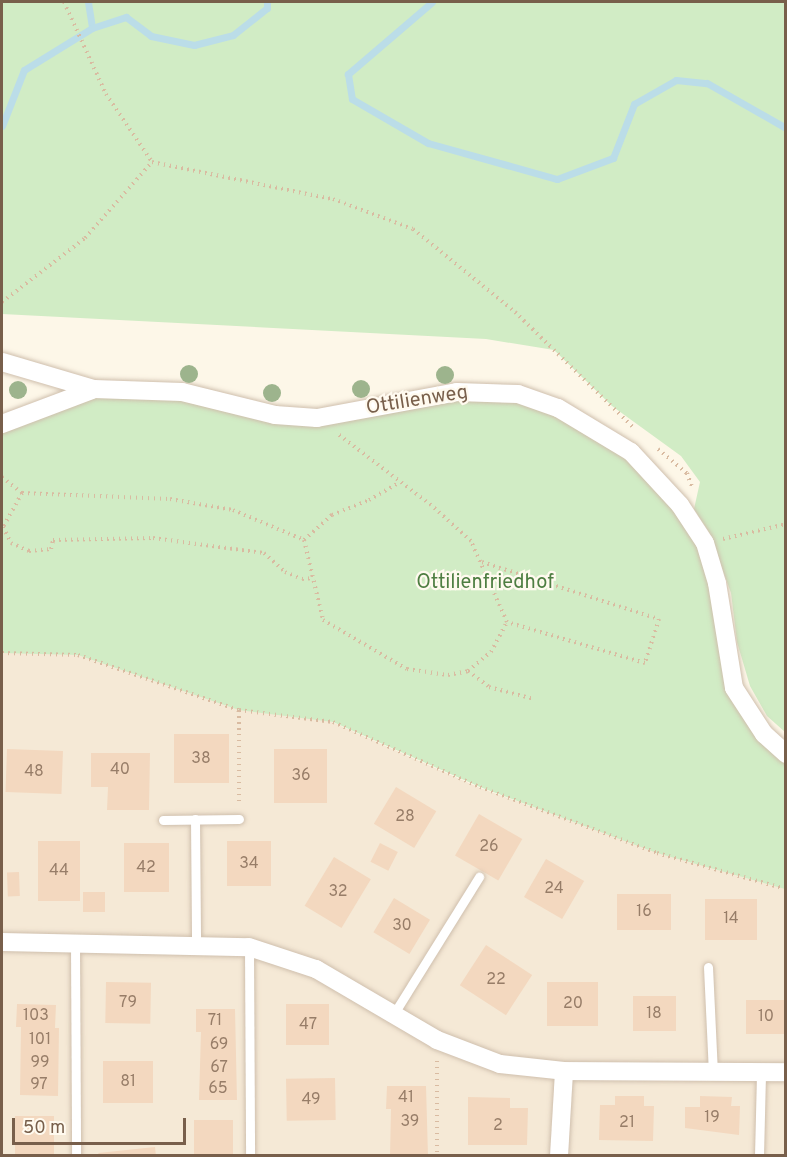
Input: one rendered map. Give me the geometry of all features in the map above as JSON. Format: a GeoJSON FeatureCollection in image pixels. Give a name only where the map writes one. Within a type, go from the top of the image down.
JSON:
{"type":"FeatureCollection","features":[{"type":"Feature","properties":{"kind":"street","name":"Ottilienweg"},"geometry":{"type":"LineString","coordinates":[[2,362],[94,389],[182,392],[249,411],[317,418],[457,392],[518,394],[558,408],[594,426],[631,452],[680,505],[705,543],[717,583],[722,629],[735,688],[764,734],[786,754]]}},
{"type":"Feature","properties":{"kind":"street","name":"Ottilienweg"},"geometry":{"type":"LineString","coordinates":[[2,424],[94,389]]}},
{"type":"Feature","properties":{"kind":"street"},"geometry":{"type":"LineString","coordinates":[[2,942],[249,947],[316,969],[437,1040],[500,1064],[564,1071],[786,1072]]}},
{"type":"Feature","properties":{"kind":"street"},"geometry":{"type":"LineString","coordinates":[[559,1155],[564,1071]]}},
{"type":"Feature","properties":{"kind":"lane"},"geometry":{"type":"LineString","coordinates":[[195,819],[196,946]]}},
{"type":"Feature","properties":{"kind":"lane"},"geometry":{"type":"LineString","coordinates":[[163,820],[240,819]]}},
{"type":"Feature","properties":{"kind":"lane"},"geometry":{"type":"LineString","coordinates":[[393,1015],[479,877]]}},
{"type":"Feature","properties":{"kind":"lane"},"geometry":{"type":"LineString","coordinates":[[75,944],[76,1155]]}},
{"type":"Feature","properties":{"kind":"lane"},"geometry":{"type":"LineString","coordinates":[[249,947],[250,1155]]}},
{"type":"Feature","properties":{"kind":"lane"},"geometry":{"type":"LineString","coordinates":[[708,967],[713,1072]]}},
{"type":"Feature","properties":{"kind":"lane"},"geometry":{"type":"LineString","coordinates":[[759,1155],[761,1072]]}},
{"type":"Feature","properties":{"kind":"path"},"geometry":{"type":"LineString","coordinates":[[64,2],[106,94],[152,162],[333,199],[412,229],[515,312],[594,393],[642,435]]}},
{"type":"Feature","properties":{"kind":"path"},"geometry":{"type":"LineString","coordinates":[[2,302],[84,238],[152,162]]}},
{"type":"Feature","properties":{"kind":"path"},"geometry":{"type":"LineString","coordinates":[[317,418],[399,483],[431,505],[471,541],[507,622]]}},
{"type":"Feature","properties":{"kind":"path"},"geometry":{"type":"LineString","coordinates":[[651,442],[691,481],[690,496],[680,505]]}},
{"type":"Feature","properties":{"kind":"path"},"geometry":{"type":"LineString","coordinates":[[2,477],[22,493],[170,499],[233,510],[304,540]]}},
{"type":"Feature","properties":{"kind":"path"},"geometry":{"type":"LineString","coordinates":[[304,540],[332,515],[399,483]]}},
{"type":"Feature","properties":{"kind":"path"},"geometry":{"type":"LineString","coordinates":[[22,493],[3,527],[11,543],[29,551],[51,549],[53,540],[153,538],[264,553],[285,572],[302,579],[314,578]]}},
{"type":"Feature","properties":{"kind":"path"},"geometry":{"type":"LineString","coordinates":[[705,543],[786,524]]}},
{"type":"Feature","properties":{"kind":"path"},"geometry":{"type":"LineString","coordinates":[[304,540],[323,620],[407,669],[448,675],[468,671],[491,652],[507,622]]}},
{"type":"Feature","properties":{"kind":"path"},"geometry":{"type":"LineString","coordinates":[[481,562],[659,619],[645,663],[507,622]]}},
{"type":"Feature","properties":{"kind":"path"},"geometry":{"type":"LineString","coordinates":[[2,653],[78,655],[239,710],[333,722],[480,787],[646,849],[786,889]]}},
{"type":"Feature","properties":{"kind":"path"},"geometry":{"type":"LineString","coordinates":[[468,671],[489,687],[534,699]]}},
{"type":"Feature","properties":{"kind":"path"},"geometry":{"type":"LineString","coordinates":[[239,710],[240,819]]}},
{"type":"Feature","properties":{"kind":"path"},"geometry":{"type":"LineString","coordinates":[[437,1040],[437,1155]]}},
{"type":"Feature","properties":{"kind":"shaded area"},"geometry":{"type":"Polygon","coordinates":[[[8,650],[79,655],[332,722],[480,788],[657,852],[785,888],[785,1155],[2,1155],[2,652],[8,650]]]}},
{"type":"Feature","properties":{"kind":"green space"},"geometry":{"type":"Polygon","coordinates":[[[2,2],[785,2],[785,732],[767,716],[750,686],[737,642],[731,593],[709,532],[694,509],[700,482],[681,456],[612,406],[554,350],[486,339],[2,314],[2,2]]]}},
{"type":"Feature","properties":{"kind":"green space","name":"Ottilienfriedhof"},"geometry":{"type":"Polygon","coordinates":[[[140,388],[249,411],[375,407],[518,394],[631,452],[705,543],[734,688],[785,754],[785,889],[657,853],[480,787],[333,722],[239,710],[78,655],[2,653],[2,424],[52,405],[140,388]]]}},
{"type":"Feature","properties":{"kind":"building"},"geometry":{"type":"Polygon","coordinates":[[[174,734],[229,734],[229,783],[174,783],[174,734]]]}},
{"type":"Feature","properties":{"kind":"building"},"geometry":{"type":"Polygon","coordinates":[[[7,749],[63,751],[61,794],[5,792],[7,749]]]}},
{"type":"Feature","properties":{"kind":"building"},"geometry":{"type":"Polygon","coordinates":[[[274,749],[327,749],[327,803],[274,803],[274,749]]]}},
{"type":"Feature","properties":{"kind":"building"},"geometry":{"type":"Polygon","coordinates":[[[91,753],[150,753],[149,810],[107,810],[108,787],[91,787],[91,753]]]}},
{"type":"Feature","properties":{"kind":"building"},"geometry":{"type":"Polygon","coordinates":[[[396,787],[436,811],[414,848],[374,824],[396,787]]]}},
{"type":"Feature","properties":{"kind":"building"},"geometry":{"type":"Polygon","coordinates":[[[479,814],[522,839],[498,881],[455,856],[479,814]]]}},
{"type":"Feature","properties":{"kind":"building"},"geometry":{"type":"Polygon","coordinates":[[[38,841],[80,841],[80,901],[38,901],[38,841]]]}},
{"type":"Feature","properties":{"kind":"building"},"geometry":{"type":"Polygon","coordinates":[[[227,841],[271,841],[271,886],[227,886],[227,841]]]}},
{"type":"Feature","properties":{"kind":"building"},"geometry":{"type":"Polygon","coordinates":[[[124,843],[169,843],[169,892],[124,892],[124,843]]]}},
{"type":"Feature","properties":{"kind":"building"},"geometry":{"type":"Polygon","coordinates":[[[380,843],[398,852],[388,871],[370,862],[380,843]]]}},
{"type":"Feature","properties":{"kind":"building"},"geometry":{"type":"Polygon","coordinates":[[[334,857],[371,879],[342,928],[305,906],[334,857]]]}},
{"type":"Feature","properties":{"kind":"building"},"geometry":{"type":"Polygon","coordinates":[[[546,859],[584,881],[562,919],[524,897],[546,859]]]}},
{"type":"Feature","properties":{"kind":"building"},"geometry":{"type":"Polygon","coordinates":[[[7,872],[19,872],[20,896],[8,896],[7,872]]]}},
{"type":"Feature","properties":{"kind":"building"},"geometry":{"type":"Polygon","coordinates":[[[83,892],[105,892],[105,912],[83,912],[83,892]]]}},
{"type":"Feature","properties":{"kind":"building"},"geometry":{"type":"Polygon","coordinates":[[[617,894],[671,894],[671,930],[617,930],[617,894]]]}},
{"type":"Feature","properties":{"kind":"building"},"geometry":{"type":"Polygon","coordinates":[[[394,898],[430,920],[409,954],[373,932],[394,898]]]}},
{"type":"Feature","properties":{"kind":"building"},"geometry":{"type":"Polygon","coordinates":[[[705,899],[757,899],[757,940],[705,940],[705,899]]]}},
{"type":"Feature","properties":{"kind":"building"},"geometry":{"type":"Polygon","coordinates":[[[486,945],[532,975],[506,1015],[460,985],[486,945]]]}},
{"type":"Feature","properties":{"kind":"building"},"geometry":{"type":"Polygon","coordinates":[[[106,982],[151,983],[150,1024],[105,1023],[106,982]]]}},
{"type":"Feature","properties":{"kind":"building"},"geometry":{"type":"Polygon","coordinates":[[[547,982],[598,982],[598,1026],[547,1026],[547,982]]]}},
{"type":"Feature","properties":{"kind":"building"},"geometry":{"type":"Polygon","coordinates":[[[633,996],[676,996],[676,1031],[633,1031],[633,996]]]}},
{"type":"Feature","properties":{"kind":"building"},"geometry":{"type":"Polygon","coordinates":[[[746,1000],[786,1000],[786,1034],[746,1034],[746,1000]]]}},
{"type":"Feature","properties":{"kind":"building"},"geometry":{"type":"Polygon","coordinates":[[[17,1004],[56,1005],[55,1028],[59,1028],[58,1096],[20,1095],[21,1027],[16,1027],[17,1004]]]}},
{"type":"Feature","properties":{"kind":"building"},"geometry":{"type":"Polygon","coordinates":[[[286,1004],[329,1004],[329,1045],[286,1045],[286,1004]]]}},
{"type":"Feature","properties":{"kind":"building"},"geometry":{"type":"Polygon","coordinates":[[[196,1009],[235,1009],[237,1100],[199,1100],[201,1032],[196,1032],[196,1009]]]}},
{"type":"Feature","properties":{"kind":"building"},"geometry":{"type":"Polygon","coordinates":[[[103,1061],[153,1061],[153,1103],[103,1103],[103,1061]]]}},
{"type":"Feature","properties":{"kind":"building"},"geometry":{"type":"Polygon","coordinates":[[[335,1078],[336,1120],[287,1121],[286,1079],[335,1078]]]}},
{"type":"Feature","properties":{"kind":"building"},"geometry":{"type":"Polygon","coordinates":[[[387,1086],[426,1086],[428,1156],[390,1156],[391,1109],[386,1109],[387,1086]]]}},
{"type":"Feature","properties":{"kind":"building"},"geometry":{"type":"Polygon","coordinates":[[[615,1096],[644,1096],[644,1106],[654,1106],[653,1141],[599,1140],[600,1105],[615,1105],[615,1096]]]}},
{"type":"Feature","properties":{"kind":"building"},"geometry":{"type":"Polygon","coordinates":[[[700,1096],[732,1097],[731,1106],[740,1106],[739,1135],[685,1128],[685,1107],[700,1107],[700,1096]]]}},
{"type":"Feature","properties":{"kind":"building"},"geometry":{"type":"Polygon","coordinates":[[[468,1097],[510,1098],[510,1108],[528,1108],[527,1145],[468,1145],[468,1097]]]}},
{"type":"Feature","properties":{"kind":"building"},"geometry":{"type":"Polygon","coordinates":[[[15,1116],[54,1116],[54,1156],[15,1156],[15,1116]]]}},
{"type":"Feature","properties":{"kind":"building"},"geometry":{"type":"Polygon","coordinates":[[[194,1120],[233,1120],[233,1156],[194,1156],[194,1120]]]}},
{"type":"Feature","properties":{"kind":"building"},"geometry":{"type":"Polygon","coordinates":[[[155,1147],[156,1156],[99,1156],[98,1153],[155,1147]]]}},
{"type":"Feature","properties":{"kind":"waterway"},"geometry":{"type":"LineString","coordinates":[[88,2],[92,28]]}},
{"type":"Feature","properties":{"kind":"waterway"},"geometry":{"type":"LineString","coordinates":[[2,126],[24,70],[92,28],[126,17],[151,36],[194,45],[233,35],[267,8],[267,2]]}},
{"type":"Feature","properties":{"kind":"waterway"},"geometry":{"type":"LineString","coordinates":[[432,2],[348,74],[352,99],[428,143],[557,179],[613,158],[634,104],[676,80],[707,83],[786,128]]}}]}
